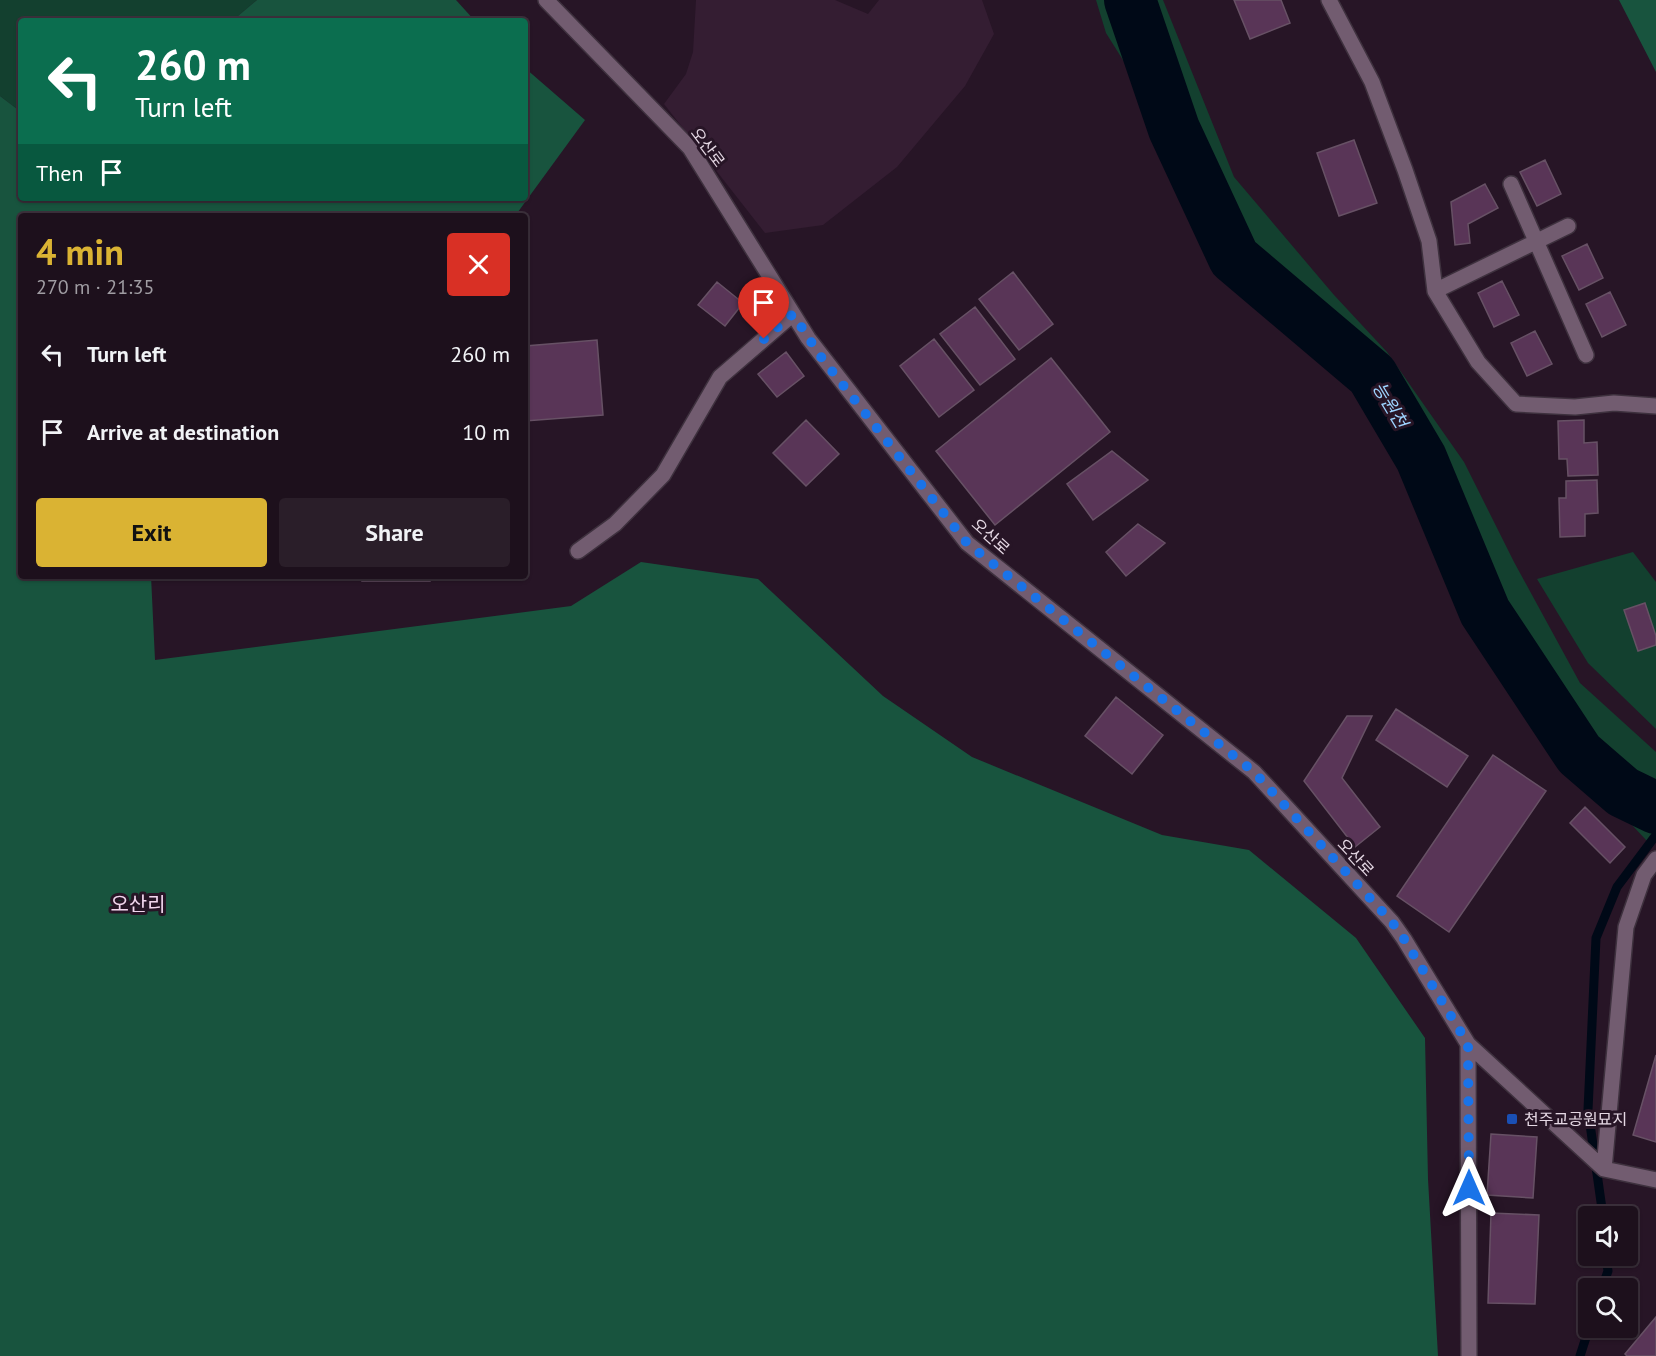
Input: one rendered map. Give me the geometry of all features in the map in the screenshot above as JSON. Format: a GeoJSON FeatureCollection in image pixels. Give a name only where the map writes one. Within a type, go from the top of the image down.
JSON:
{"type":"FeatureCollection","features":[{"type":"Feature","properties":{"kind":"street","name":"오산로"},"geometry":{"type":"LineString","coordinates":[[546,0],[690,148],[821,357],[967,543],[1254,772],[1392,922],[1468,1044],[1603,1168]]}},
{"type":"Feature","properties":{"kind":"street"},"geometry":{"type":"LineString","coordinates":[[1329,0],[1372,82],[1405,170],[1429,241],[1436,291],[1478,362],[1516,404],[1575,407],[1614,404],[1656,406]]}},
{"type":"Feature","properties":{"kind":"street"},"geometry":{"type":"LineString","coordinates":[[1511,184],[1586,355]]}},
{"type":"Feature","properties":{"kind":"street"},"geometry":{"type":"LineString","coordinates":[[1436,291],[1568,226]]}},
{"type":"Feature","properties":{"kind":"street"},"geometry":{"type":"LineString","coordinates":[[578,551],[615,524],[663,475],[720,377],[793,314]]}},
{"type":"Feature","properties":{"kind":"street"},"geometry":{"type":"LineString","coordinates":[[1656,859],[1644,875],[1626,927],[1603,1168],[1656,1180]]}},
{"type":"Feature","properties":{"kind":"street"},"geometry":{"type":"LineString","coordinates":[[1468,1044],[1469,1356]]}},
{"type":"Feature","properties":{"kind":"shaded area"},"geometry":{"type":"Polygon","coordinates":[[[696,0],[835,0],[868,14],[879,0],[982,0],[994,34],[965,86],[897,167],[823,225],[765,233],[664,104],[686,74],[693,52],[696,0]]]}},
{"type":"Feature","properties":{"kind":"green space"},"geometry":{"type":"Polygon","coordinates":[[[0,0],[257,0],[236,18],[18,18],[18,110],[0,96],[0,0]]]}},
{"type":"Feature","properties":{"kind":"green space"},"geometry":{"type":"Polygon","coordinates":[[[257,0],[456,0],[472,18],[236,18],[257,0]]]}},
{"type":"Feature","properties":{"kind":"green space"},"geometry":{"type":"Polygon","coordinates":[[[1096,0],[1118,0],[1168,123],[1229,261],[1232,260],[1370,376],[1419,459],[1483,613],[1576,757],[1621,795],[1656,813],[1656,829],[1647,841],[1571,760],[1480,617],[1416,465],[1367,380],[1254,294],[1222,262],[1143,92],[1106,33],[1096,0]]]}},
{"type":"Feature","properties":{"kind":"green space"},"geometry":{"type":"Polygon","coordinates":[[[1141,0],[1163,0],[1234,177],[1334,295],[1387,352],[1464,462],[1514,562],[1580,683],[1656,752],[1656,802],[1588,753],[1493,610],[1428,456],[1376,369],[1239,252],[1178,122],[1141,0]]]}},
{"type":"Feature","properties":{"kind":"green space"},"geometry":{"type":"Polygon","coordinates":[[[1619,0],[1656,0],[1656,72],[1619,0]]]}},
{"type":"Feature","properties":{"kind":"green space"},"geometry":{"type":"Polygon","coordinates":[[[528,71],[585,120],[528,198],[528,71]]]}},
{"type":"Feature","properties":{"kind":"green space"},"geometry":{"type":"Polygon","coordinates":[[[0,96],[18,110],[18,201],[526,201],[517,213],[18,213],[18,579],[151,579],[155,660],[571,606],[641,562],[758,579],[883,696],[972,757],[1162,835],[1249,850],[1356,938],[1425,1038],[1428,1179],[1438,1356],[0,1356],[0,96]]]}},
{"type":"Feature","properties":{"kind":"green space"},"geometry":{"type":"Polygon","coordinates":[[[1633,552],[1656,582],[1656,729],[1588,663],[1537,579],[1633,552]]]}},
{"type":"Feature","properties":{"kind":"building"},"geometry":{"type":"Polygon","coordinates":[[[1234,0],[1281,0],[1290,23],[1250,39],[1234,0]]]}},
{"type":"Feature","properties":{"kind":"building"},"geometry":{"type":"Polygon","coordinates":[[[1354,140],[1377,203],[1339,216],[1317,153],[1354,140]]]}},
{"type":"Feature","properties":{"kind":"building"},"geometry":{"type":"Polygon","coordinates":[[[1545,160],[1561,194],[1537,206],[1520,172],[1545,160]]]}},
{"type":"Feature","properties":{"kind":"building"},"geometry":{"type":"Polygon","coordinates":[[[1485,184],[1498,208],[1468,224],[1470,243],[1455,245],[1451,202],[1485,184]]]}},
{"type":"Feature","properties":{"kind":"building"},"geometry":{"type":"Polygon","coordinates":[[[1587,244],[1603,278],[1579,290],[1562,256],[1587,244]]]}},
{"type":"Feature","properties":{"kind":"building"},"geometry":{"type":"Polygon","coordinates":[[[1013,272],[1053,324],[1019,350],[979,299],[1013,272]]]}},
{"type":"Feature","properties":{"kind":"building"},"geometry":{"type":"Polygon","coordinates":[[[1502,281],[1519,315],[1494,327],[1478,293],[1502,281]]]}},
{"type":"Feature","properties":{"kind":"building"},"geometry":{"type":"Polygon","coordinates":[[[717,282],[743,303],[725,326],[698,305],[717,282]]]}},
{"type":"Feature","properties":{"kind":"building"},"geometry":{"type":"Polygon","coordinates":[[[1610,292],[1626,325],[1602,337],[1586,304],[1610,292]]]}},
{"type":"Feature","properties":{"kind":"building"},"geometry":{"type":"Polygon","coordinates":[[[975,307],[1015,359],[980,385],[940,334],[975,307]]]}},
{"type":"Feature","properties":{"kind":"building"},"geometry":{"type":"Polygon","coordinates":[[[1535,331],[1552,364],[1527,376],[1511,343],[1535,331]]]}},
{"type":"Feature","properties":{"kind":"building"},"geometry":{"type":"Polygon","coordinates":[[[934,339],[974,390],[939,417],[900,366],[934,339]]]}},
{"type":"Feature","properties":{"kind":"building"},"geometry":{"type":"Polygon","coordinates":[[[597,340],[603,415],[528,421],[528,346],[597,340]]]}},
{"type":"Feature","properties":{"kind":"building"},"geometry":{"type":"Polygon","coordinates":[[[786,352],[804,376],[777,397],[758,374],[786,352]]]}},
{"type":"Feature","properties":{"kind":"building"},"geometry":{"type":"Polygon","coordinates":[[[1051,358],[1110,432],[995,525],[936,451],[1051,358]]]}},
{"type":"Feature","properties":{"kind":"building"},"geometry":{"type":"Polygon","coordinates":[[[806,420],[839,454],[806,486],[773,453],[806,420]]]}},
{"type":"Feature","properties":{"kind":"building"},"geometry":{"type":"Polygon","coordinates":[[[1584,420],[1584,443],[1597,442],[1598,475],[1568,476],[1567,459],[1559,459],[1558,421],[1584,420]]]}},
{"type":"Feature","properties":{"kind":"building"},"geometry":{"type":"Polygon","coordinates":[[[1112,451],[1148,480],[1093,520],[1067,484],[1112,451]]]}},
{"type":"Feature","properties":{"kind":"building"},"geometry":{"type":"Polygon","coordinates":[[[1597,480],[1598,513],[1585,514],[1585,536],[1560,537],[1559,498],[1566,498],[1566,481],[1597,480]]]}},
{"type":"Feature","properties":{"kind":"building"},"geometry":{"type":"Polygon","coordinates":[[[1138,524],[1165,543],[1126,576],[1106,552],[1138,524]]]}},
{"type":"Feature","properties":{"kind":"building"},"geometry":{"type":"Polygon","coordinates":[[[362,579],[430,579],[430,581],[362,581],[362,579]]]}},
{"type":"Feature","properties":{"kind":"building"},"geometry":{"type":"Polygon","coordinates":[[[1645,603],[1656,636],[1656,645],[1638,651],[1624,610],[1645,603]]]}},
{"type":"Feature","properties":{"kind":"building"},"geometry":{"type":"Polygon","coordinates":[[[1116,697],[1163,735],[1132,774],[1085,736],[1116,697]]]}},
{"type":"Feature","properties":{"kind":"building"},"geometry":{"type":"Polygon","coordinates":[[[1396,709],[1468,756],[1447,787],[1376,740],[1396,709]]]}},
{"type":"Feature","properties":{"kind":"building"},"geometry":{"type":"Polygon","coordinates":[[[1347,716],[1372,716],[1342,778],[1380,827],[1355,847],[1304,781],[1347,716]]]}},
{"type":"Feature","properties":{"kind":"building"},"geometry":{"type":"Polygon","coordinates":[[[1493,755],[1546,791],[1449,932],[1397,896],[1493,755]]]}},
{"type":"Feature","properties":{"kind":"building"},"geometry":{"type":"Polygon","coordinates":[[[1585,807],[1625,847],[1610,863],[1570,823],[1585,807]]]}},
{"type":"Feature","properties":{"kind":"building"},"geometry":{"type":"Polygon","coordinates":[[[1656,1055],[1656,1142],[1633,1135],[1656,1055]]]}},
{"type":"Feature","properties":{"kind":"building"},"geometry":{"type":"Polygon","coordinates":[[[1491,1134],[1537,1137],[1533,1198],[1487,1195],[1491,1134]]]}},
{"type":"Feature","properties":{"kind":"building"},"geometry":{"type":"Polygon","coordinates":[[[1491,1213],[1539,1215],[1535,1304],[1488,1303],[1491,1213]]]}},
{"type":"Feature","properties":{"kind":"building"},"geometry":{"type":"Polygon","coordinates":[[[1656,1317],[1656,1356],[1627,1356],[1625,1354],[1656,1317]]]}},
{"type":"Feature","properties":{"kind":"waterway","name":"능원천"},"geometry":{"type":"LineString","coordinates":[[1130,0],[1174,129],[1234,258],[1372,375],[1421,458],[1485,612],[1579,754],[1623,792],[1656,808]]}},
{"type":"Feature","properties":{"kind":"waterway"},"geometry":{"type":"LineString","coordinates":[[1602,1206],[1588,1110],[1596,938],[1617,887],[1656,835]]}},
{"type":"Feature","properties":{"kind":"waterway"},"geometry":{"type":"LineString","coordinates":[[1606,1278],[1607,1266]]}},
{"type":"Feature","properties":{"kind":"waterway"},"geometry":{"type":"LineString","coordinates":[[1580,1356],[1586,1338]]}},
{"type":"Feature","properties":{"kind":"place","name":"천주교공원묘지"},"geometry":{"type":"Point","coordinates":[1512,1119]}},
{"type":"Feature","properties":{"kind":"district","name":"오산리"},"geometry":{"type":"Point","coordinates":[138,904]}},
{"type":"Feature","properties":{"kind":"route"},"geometry":{"type":"LineString","coordinates":[[764,339],[793,314],[821,357],[967,543],[1254,772],[1392,922],[1468,1044],[1469,1188]]}}]}
